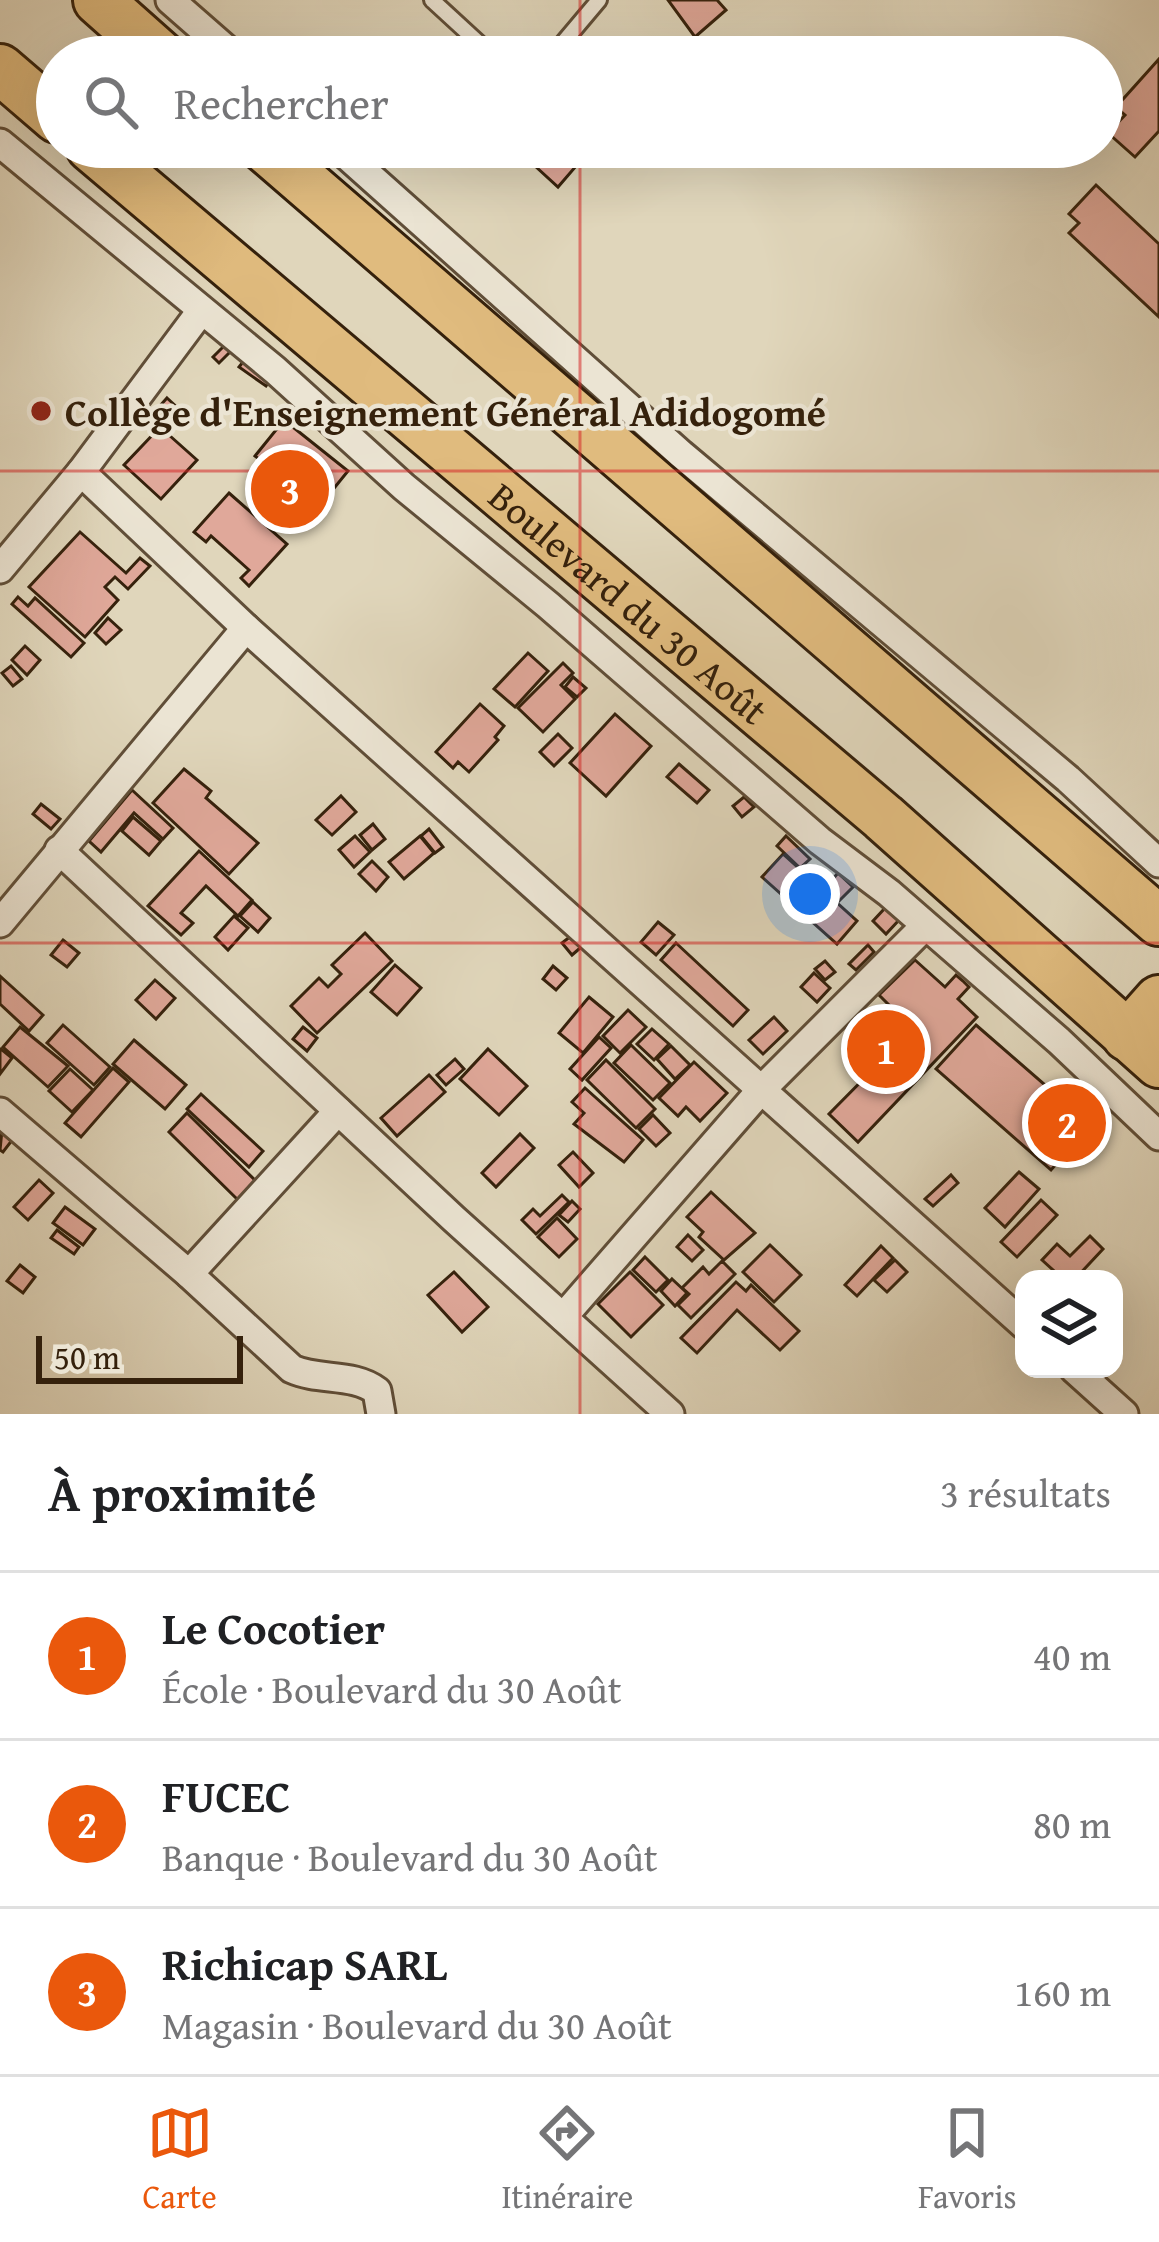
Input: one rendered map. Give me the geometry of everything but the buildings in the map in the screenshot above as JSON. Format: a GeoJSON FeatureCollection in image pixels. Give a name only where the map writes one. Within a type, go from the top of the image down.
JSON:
{"type":"FeatureCollection","features":[{"type":"Feature","properties":{"kind":"highway"},"geometry":{"type":"LineString","coordinates":[[98,0],[138,36]]}},
{"type":"Feature","properties":{"kind":"highway"},"geometry":{"type":"LineString","coordinates":[[0,69],[36,100]]}},
{"type":"Feature","properties":{"kind":"highway","name":"Boulevard du 30 Août"},"geometry":{"type":"LineString","coordinates":[[116,168],[866,802],[1143,1049]]}},
{"type":"Feature","properties":{"kind":"highway"},"geometry":{"type":"LineString","coordinates":[[288,168],[1159,921]]}},
{"type":"Feature","properties":{"kind":"highway"},"geometry":{"type":"LineString","coordinates":[[1143,1049],[1159,1000]]}},
{"type":"Feature","properties":{"kind":"street"},"geometry":{"type":"LineString","coordinates":[[170,0],[211,36]]}},
{"type":"Feature","properties":{"kind":"street"},"geometry":{"type":"LineString","coordinates":[[0,143],[1059,1041],[1159,1136]]}},
{"type":"Feature","properties":{"kind":"street"},"geometry":{"type":"LineString","coordinates":[[361,168],[681,454],[1050,764],[1159,863]]}},
{"type":"Feature","properties":{"kind":"street"},"geometry":{"type":"LineString","coordinates":[[0,569],[81,472],[201,311]]}},
{"type":"Feature","properties":{"kind":"street"},"geometry":{"type":"LineString","coordinates":[[81,472],[246,628],[1015,1316]]}},
{"type":"Feature","properties":{"kind":"street"},"geometry":{"type":"LineString","coordinates":[[0,923],[246,628]]}},
{"type":"Feature","properties":{"kind":"street"},"geometry":{"type":"LineString","coordinates":[[59,850],[670,1414]]}},
{"type":"Feature","properties":{"kind":"street"},"geometry":{"type":"LineString","coordinates":[[563,1317],[761,1090],[924,926]]}},
{"type":"Feature","properties":{"kind":"street"},"geometry":{"type":"LineString","coordinates":[[189,1274],[338,1111]]}},
{"type":"Feature","properties":{"kind":"street"},"geometry":{"type":"LineString","coordinates":[[0,1112],[292,1369],[306,1376],[368,1383],[377,1390],[380,1414]]}},
{"type":"Feature","properties":{"kind":"street"},"geometry":{"type":"LineString","coordinates":[[1084,1378],[1124,1414]]}},
{"type":"Feature","properties":{"kind":"lane"},"geometry":{"type":"LineString","coordinates":[[431,0],[471,36]]}},
{"type":"Feature","properties":{"kind":"lane"},"geometry":{"type":"LineString","coordinates":[[568,36],[599,0]]}},
{"type":"Feature","properties":{"kind":"place","name":"Collège d'Enseignement Général Adidogomé"},"geometry":{"type":"Point","coordinates":[41,411]}},
{"type":"Feature","properties":{"kind":"place","name":"Richicap SARL"},"geometry":{"type":"Point","coordinates":[290,489]}},
{"type":"Feature","properties":{"kind":"place","name":"Le Cocotier"},"geometry":{"type":"Point","coordinates":[886,1049]}},
{"type":"Feature","properties":{"kind":"place","name":"FUCEC"},"geometry":{"type":"Point","coordinates":[1067,1123]}}]}
